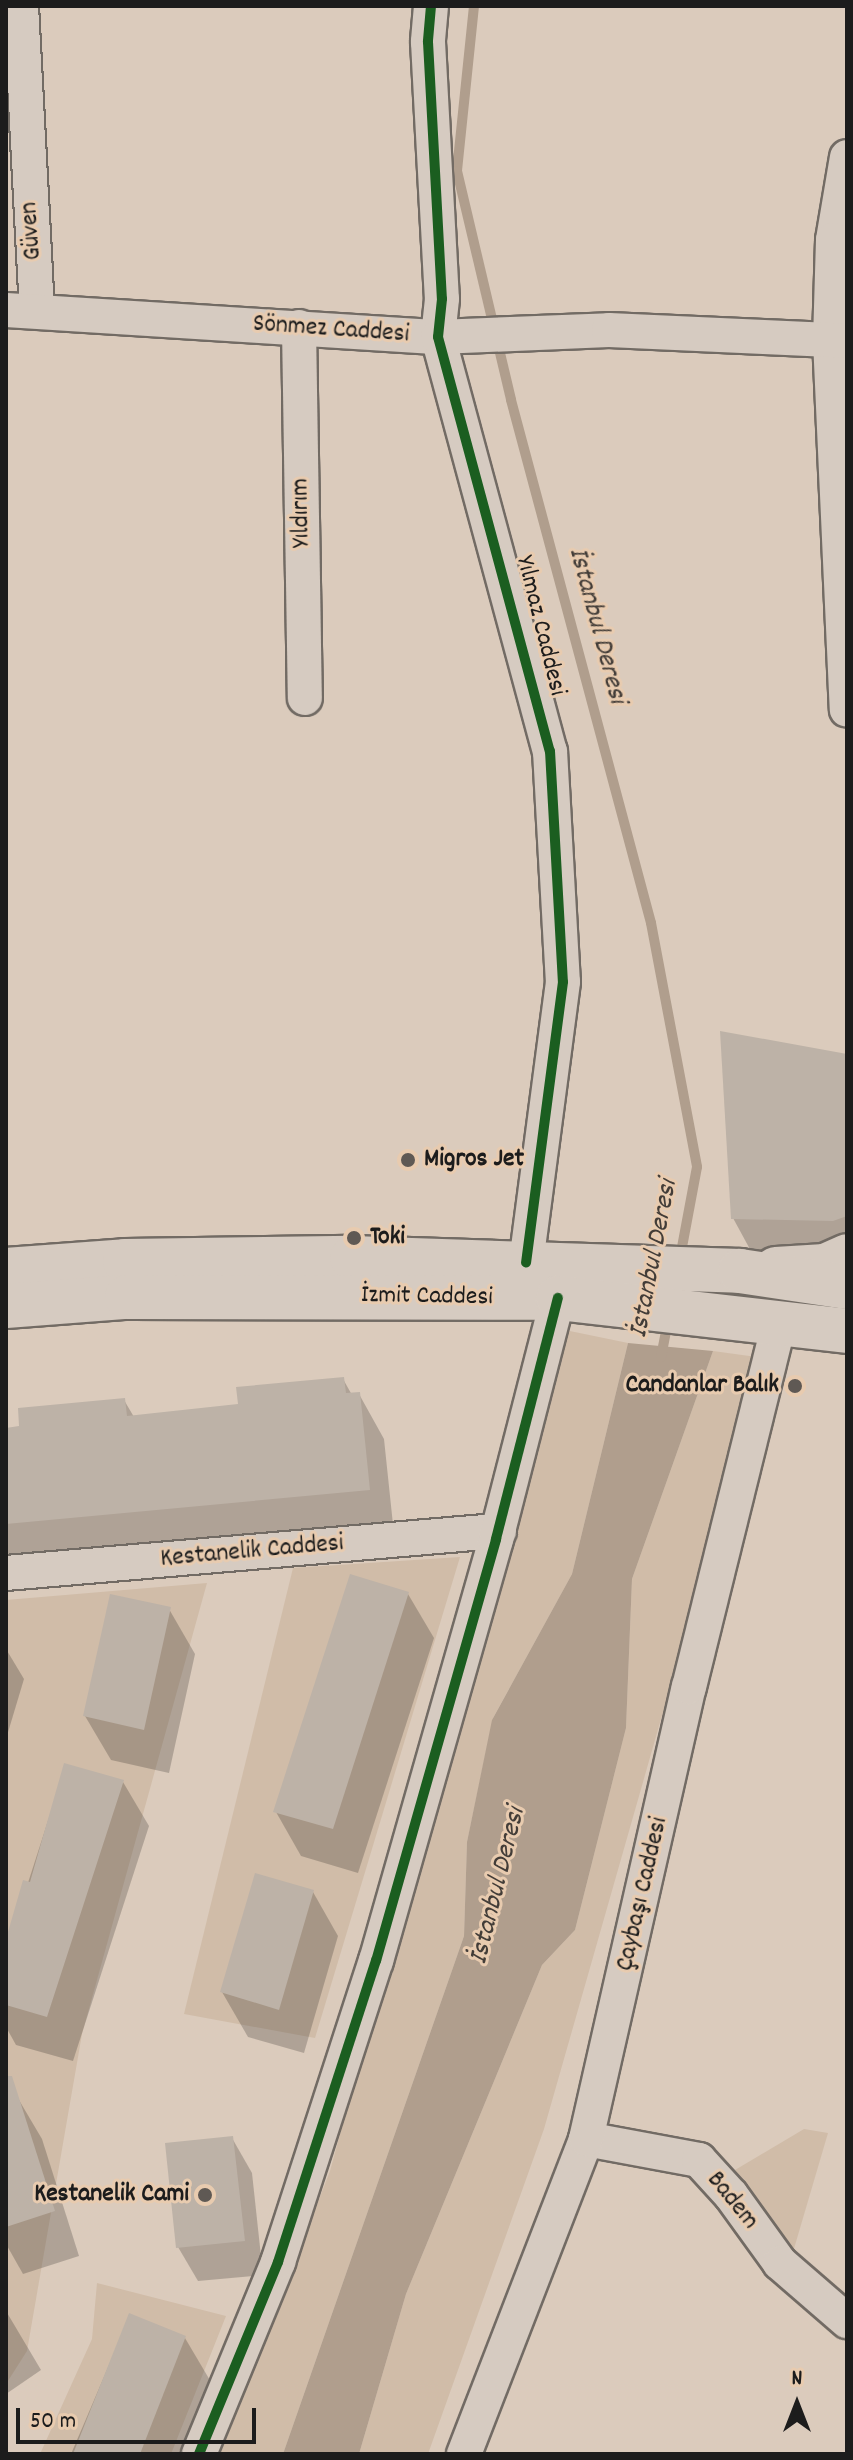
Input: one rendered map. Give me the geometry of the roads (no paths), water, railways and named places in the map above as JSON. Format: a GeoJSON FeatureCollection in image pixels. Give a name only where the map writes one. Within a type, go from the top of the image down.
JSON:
{"type":"FeatureCollection","features":[{"type":"Feature","properties":{"kind":"main road"},"geometry":{"type":"LineString","coordinates":[[740,1271],[825,1266],[847,1256]]}},
{"type":"Feature","properties":{"kind":"main road","name":"İzmit Caddesi"},"geometry":{"type":"LineString","coordinates":[[6,1270],[125,1261],[526,1263],[737,1314],[847,1331]]}},
{"type":"Feature","properties":{"kind":"main road","name":"İzmit Caddesi"},"geometry":{"type":"LineString","coordinates":[[6,1306],[127,1297],[558,1298],[606,1283],[740,1271],[847,1287]]}},
{"type":"Feature","properties":{"kind":"street","name":"Güven"},"geometry":{"type":"LineString","coordinates":[[21,6],[22,310]]}},
{"type":"Feature","properties":{"kind":"street","name":"Yılmaz Caddesi"},"geometry":{"type":"LineString","coordinates":[[431,6],[428,42],[442,299],[550,751],[563,982],[526,1263]]}},
{"type":"Feature","properties":{"kind":"street"},"geometry":{"type":"LineString","coordinates":[[847,157],[833,240],[839,340],[847,710]]}},
{"type":"Feature","properties":{"kind":"street","name":"Sönmez Caddesi"},"geometry":{"type":"LineString","coordinates":[[22,310],[452,335],[609,330],[839,340]]}},
{"type":"Feature","properties":{"kind":"street","name":"Yıldırım"},"geometry":{"type":"LineString","coordinates":[[299,327],[305,698]]}},
{"type":"Feature","properties":{"kind":"street"},"geometry":{"type":"LineString","coordinates":[[199,2454],[288,2232],[376,1961],[499,1531],[558,1298]]}},
{"type":"Feature","properties":{"kind":"street","name":"Çaybaşı Caddesi"},"geometry":{"type":"LineString","coordinates":[[464,2454],[586,2139],[689,1687],[780,1320]]}},
{"type":"Feature","properties":{"kind":"street","name":"Kestanelik Caddesi"},"geometry":{"type":"LineString","coordinates":[[6,1573],[499,1531]]}},
{"type":"Feature","properties":{"kind":"street","name":"Badem"},"geometry":{"type":"LineString","coordinates":[[586,2139],[699,2160],[731,2195],[780,2263],[847,2321]]}},
{"type":"Feature","properties":{"kind":"water"},"geometry":{"type":"Polygon","coordinates":[[[628,1343],[713,1351],[632,1579],[626,1728],[575,1930],[542,1965],[406,2294],[359,2454],[283,2454],[464,1936],[467,1842],[492,1720],[572,1574],[628,1343]]]}},
{"type":"Feature","properties":{"kind":"waterway","name":"İstanbul Deresi"},"geometry":{"type":"LineString","coordinates":[[474,6],[457,171],[511,400],[651,923],[697,1167],[680,1258]]}},
{"type":"Feature","properties":{"kind":"waterway","name":"İstanbul Deresi"},"geometry":{"type":"LineString","coordinates":[[661,1357],[668,1321]]}},
{"type":"Feature","properties":{"kind":"place","name":"Migros Jet"},"geometry":{"type":"Point","coordinates":[408,1160]}},
{"type":"Feature","properties":{"kind":"place","name":"Toki"},"geometry":{"type":"Point","coordinates":[354,1238]}},
{"type":"Feature","properties":{"kind":"place","name":"Candanlar Balık"},"geometry":{"type":"Point","coordinates":[795,1386]}},
{"type":"Feature","properties":{"kind":"place","name":"Kestanelik Cami"},"geometry":{"type":"Point","coordinates":[205,2195]}}]}
